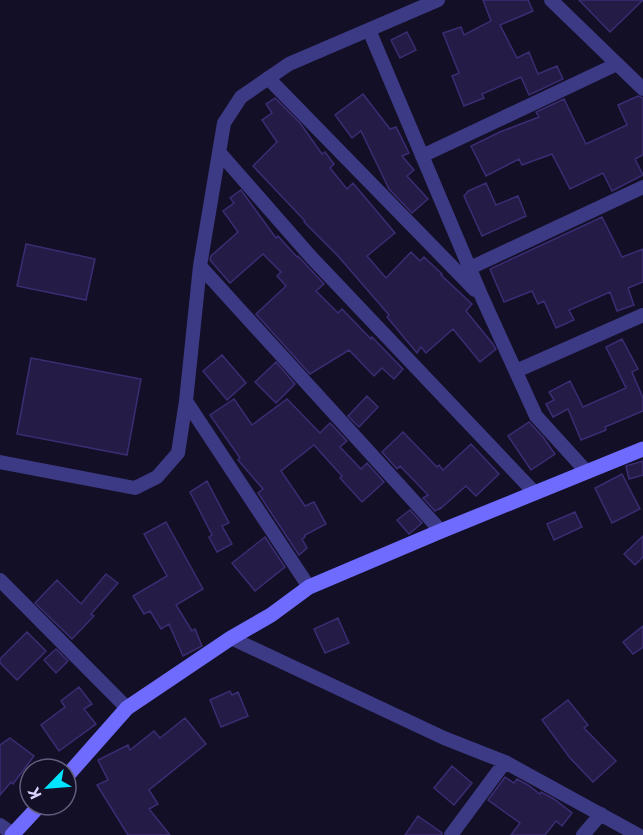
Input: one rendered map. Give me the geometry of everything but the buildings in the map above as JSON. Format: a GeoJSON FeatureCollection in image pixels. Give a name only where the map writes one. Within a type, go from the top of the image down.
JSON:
{"type":"FeatureCollection","features":[{"type":"Feature","properties":{"kind":"street"},"geometry":{"type":"LineString","coordinates":[[0,462],[135,488],[157,477],[178,453],[186,401],[200,266],[224,123],[241,98],[288,64],[438,0]]}},
{"type":"Feature","properties":{"kind":"street"},"geometry":{"type":"LineString","coordinates":[[551,0],[643,89]]}},
{"type":"Feature","properties":{"kind":"street"},"geometry":{"type":"LineString","coordinates":[[369,30],[481,295],[536,416],[586,471]]}},
{"type":"Feature","properties":{"kind":"street"},"geometry":{"type":"LineString","coordinates":[[422,156],[617,64]]}},
{"type":"Feature","properties":{"kind":"street"},"geometry":{"type":"LineString","coordinates":[[268,78],[481,295]]}},
{"type":"Feature","properties":{"kind":"street"},"geometry":{"type":"LineString","coordinates":[[219,152],[312,258],[534,492]]}},
{"type":"Feature","properties":{"kind":"street"},"geometry":{"type":"LineString","coordinates":[[470,268],[643,187]]}},
{"type":"Feature","properties":{"kind":"street"},"geometry":{"type":"LineString","coordinates":[[200,266],[441,531]]}},
{"type":"Feature","properties":{"kind":"street"},"geometry":{"type":"LineString","coordinates":[[516,371],[643,315]]}},
{"type":"Feature","properties":{"kind":"street"},"geometry":{"type":"LineString","coordinates":[[186,401],[309,587]]}},
{"type":"Feature","properties":{"kind":"street"},"geometry":{"type":"LineString","coordinates":[[78,763],[127,708],[231,638],[271,615],[309,587],[534,492],[643,449]]}},
{"type":"Feature","properties":{"kind":"street"},"geometry":{"type":"LineString","coordinates":[[0,580],[127,708]]}},
{"type":"Feature","properties":{"kind":"street"},"geometry":{"type":"LineString","coordinates":[[231,638],[444,738],[505,762],[638,835]]}},
{"type":"Feature","properties":{"kind":"street"},"geometry":{"type":"LineString","coordinates":[[451,835],[505,762]]}},
{"type":"Feature","properties":{"kind":"street"},"geometry":{"type":"LineString","coordinates":[[583,835],[601,814]]}},
{"type":"Feature","properties":{"kind":"street"},"geometry":{"type":"LineString","coordinates":[[8,831],[25,817]]}}]}
